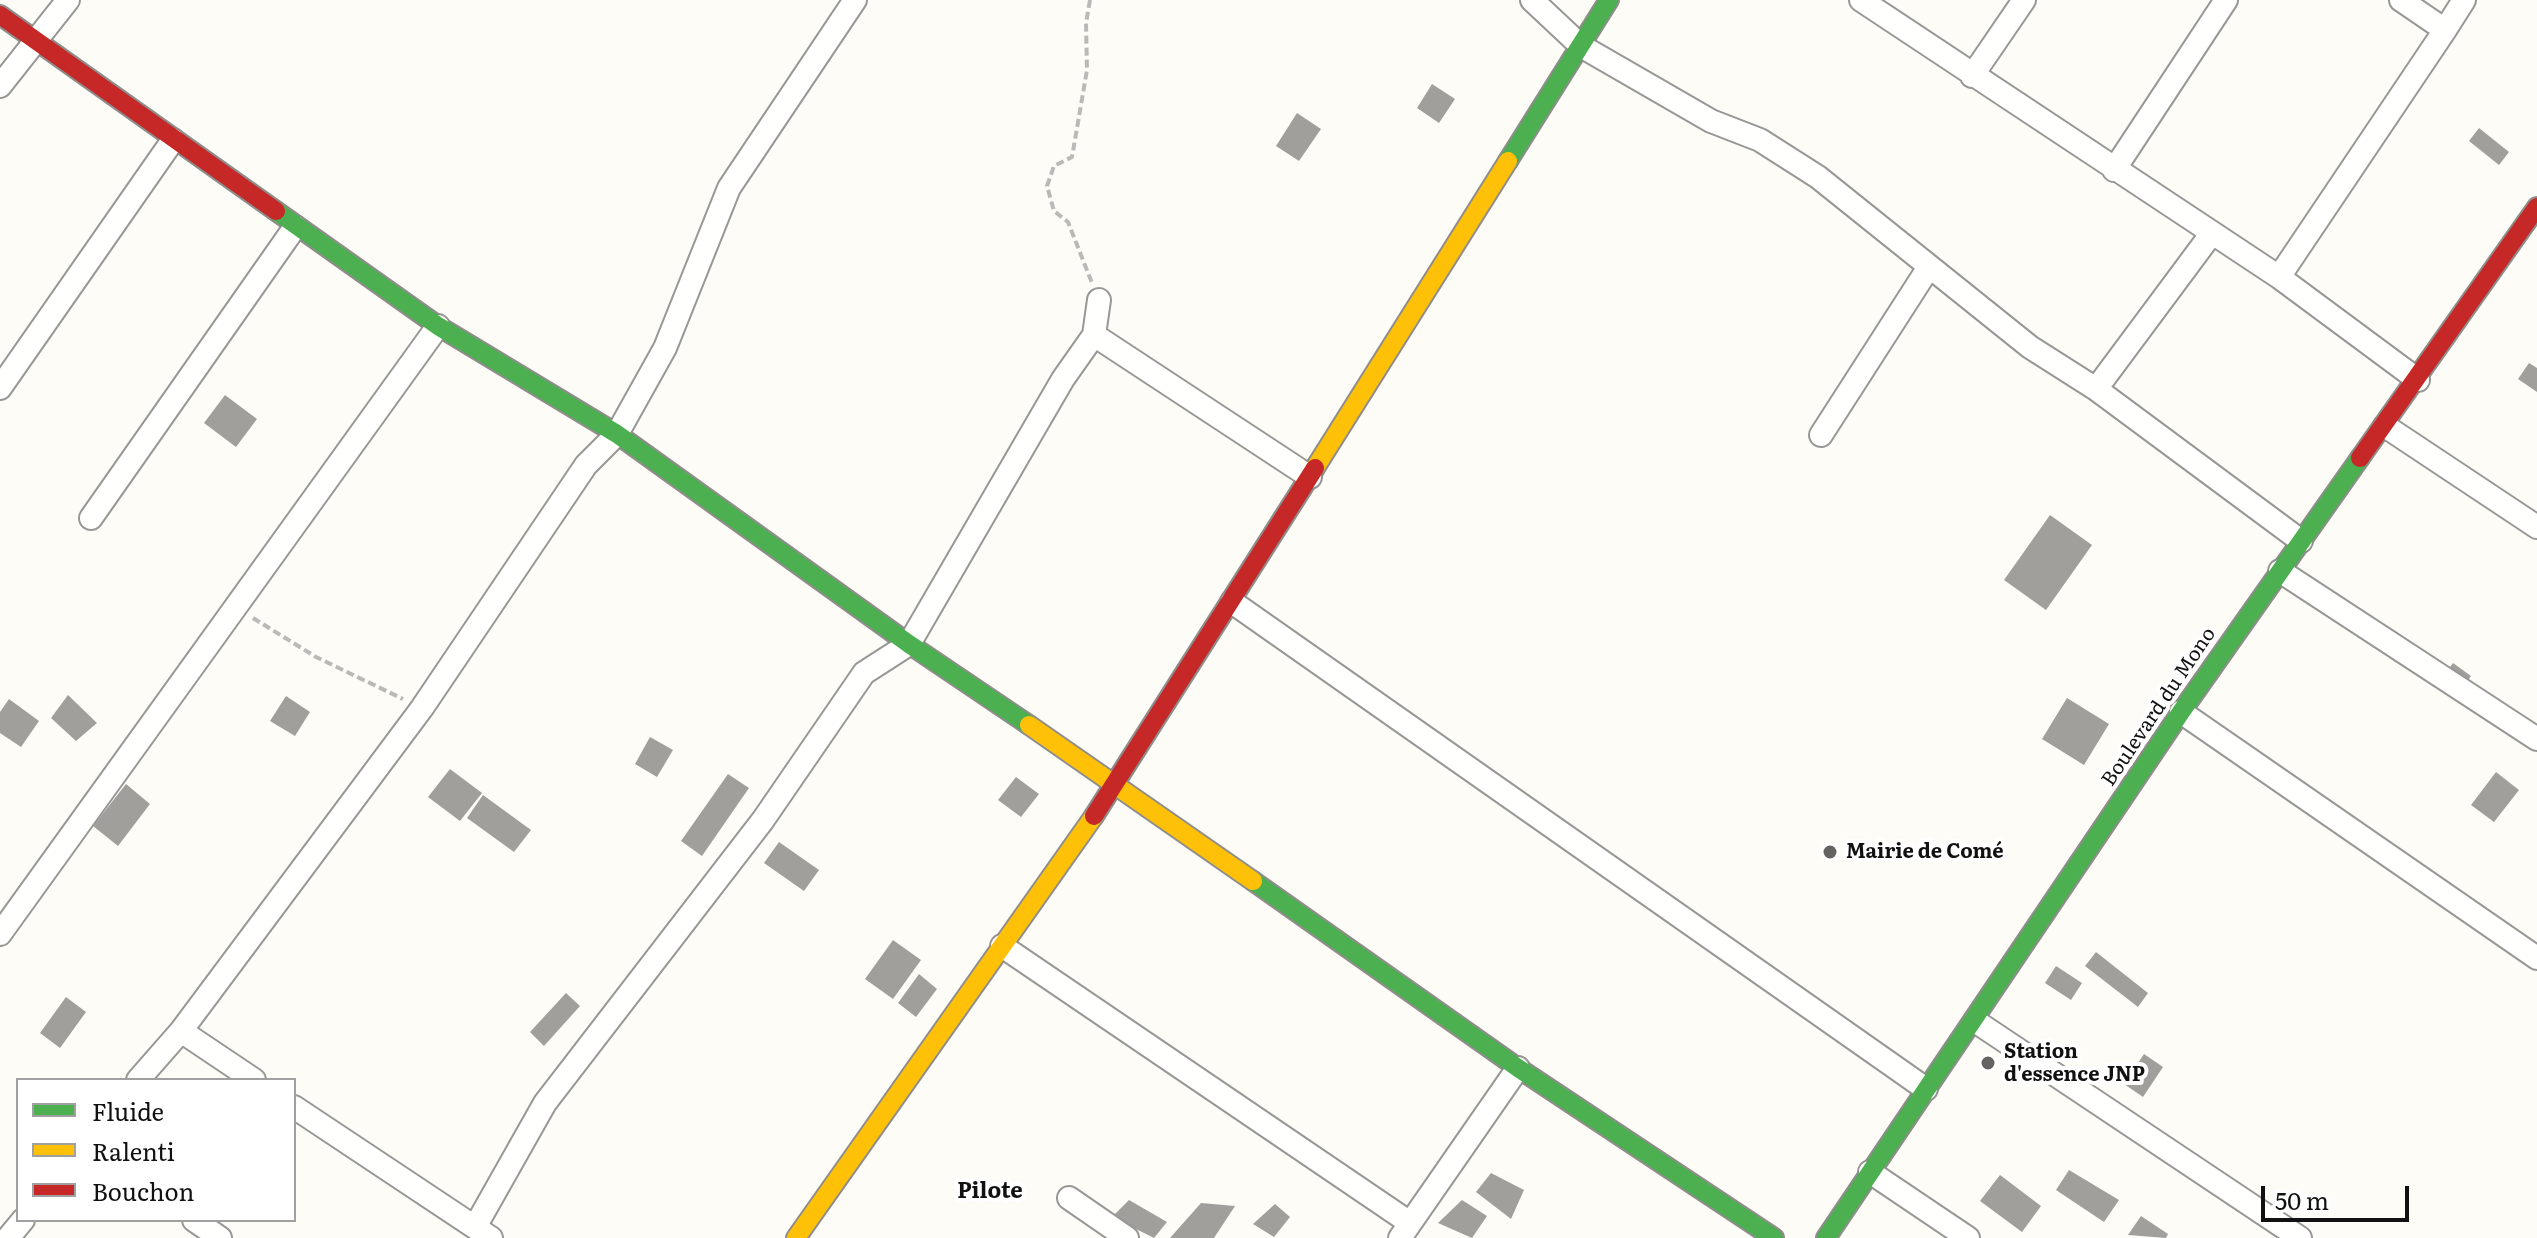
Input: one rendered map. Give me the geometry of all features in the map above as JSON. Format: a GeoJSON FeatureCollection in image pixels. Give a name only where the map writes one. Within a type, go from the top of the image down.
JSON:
{"type":"FeatureCollection","features":[{"type":"Feature","properties":{"kind":"street"},"geometry":{"type":"LineString","coordinates":[[0,86],[68,0]]}},
{"type":"Feature","properties":{"kind":"street"},"geometry":{"type":"LineString","coordinates":[[140,1078],[181,1031],[422,708],[586,465],[617,434],[665,348],[729,188],[855,0]]}},
{"type":"Feature","properties":{"kind":"street"},"geometry":{"type":"LineString","coordinates":[[1532,0],[1581,46],[1711,121],[1760,140],[1818,177],[2030,347],[2096,389],[2301,541]]}},
{"type":"Feature","properties":{"kind":"street"},"geometry":{"type":"LineString","coordinates":[[796,1238],[1116,784],[1609,0]]}},
{"type":"Feature","properties":{"kind":"street"},"geometry":{"type":"LineString","coordinates":[[1861,0],[2279,277],[2418,380]]}},
{"type":"Feature","properties":{"kind":"street"},"geometry":{"type":"LineString","coordinates":[[1972,76],[2024,0]]}},
{"type":"Feature","properties":{"kind":"street"},"geometry":{"type":"LineString","coordinates":[[2114,170],[2226,0]]}},
{"type":"Feature","properties":{"kind":"street"},"geometry":{"type":"LineString","coordinates":[[2401,0],[2445,30]]}},
{"type":"Feature","properties":{"kind":"street"},"geometry":{"type":"LineString","coordinates":[[2279,277],[2464,0]]}},
{"type":"Feature","properties":{"kind":"street"},"geometry":{"type":"LineString","coordinates":[[0,15],[438,326],[617,434],[909,644],[1116,784],[1518,1068],[1774,1238]]}},
{"type":"Feature","properties":{"kind":"street"},"geometry":{"type":"LineString","coordinates":[[0,388],[173,140]]}},
{"type":"Feature","properties":{"kind":"street","name":"Boulevard du Mono"},"geometry":{"type":"LineString","coordinates":[[1826,1238],[2181,712],[2418,380],[2537,207]]}},
{"type":"Feature","properties":{"kind":"street"},"geometry":{"type":"LineString","coordinates":[[91,518],[295,227]]}},
{"type":"Feature","properties":{"kind":"street"},"geometry":{"type":"LineString","coordinates":[[2096,389],[2212,233]]}},
{"type":"Feature","properties":{"kind":"street"},"geometry":{"type":"LineString","coordinates":[[1821,435],[1929,267]]}},
{"type":"Feature","properties":{"kind":"street"},"geometry":{"type":"LineString","coordinates":[[296,1108],[483,1232],[545,1103],[763,820],[864,673],[909,644],[1063,379],[1094,335],[1099,300]]}},
{"type":"Feature","properties":{"kind":"street"},"geometry":{"type":"LineString","coordinates":[[0,934],[438,326]]}},
{"type":"Feature","properties":{"kind":"street"},"geometry":{"type":"LineString","coordinates":[[1094,335],[1310,477]]}},
{"type":"Feature","properties":{"kind":"street"},"geometry":{"type":"LineString","coordinates":[[2385,426],[2537,527]]}},
{"type":"Feature","properties":{"kind":"street"},"geometry":{"type":"LineString","coordinates":[[2280,571],[2537,739]]}},
{"type":"Feature","properties":{"kind":"street"},"geometry":{"type":"LineString","coordinates":[[1232,602],[1926,1089]]}},
{"type":"Feature","properties":{"kind":"street"},"geometry":{"type":"LineString","coordinates":[[2181,712],[2537,958]]}},
{"type":"Feature","properties":{"kind":"street"},"geometry":{"type":"LineString","coordinates":[[1002,946],[1405,1230],[1518,1068]]}},
{"type":"Feature","properties":{"kind":"street"},"geometry":{"type":"LineString","coordinates":[[1975,1021],[2300,1238]]}},
{"type":"Feature","properties":{"kind":"street"},"geometry":{"type":"LineString","coordinates":[[181,1031],[251,1078]]}},
{"type":"Feature","properties":{"kind":"street"},"geometry":{"type":"LineString","coordinates":[[1870,1172],[1968,1238]]}},
{"type":"Feature","properties":{"kind":"street"},"geometry":{"type":"LineString","coordinates":[[1069,1198],[1127,1238]]}},
{"type":"Feature","properties":{"kind":"street"},"geometry":{"type":"LineString","coordinates":[[8,1238],[21,1222]]}},
{"type":"Feature","properties":{"kind":"street"},"geometry":{"type":"LineString","coordinates":[[197,1222],[220,1238]]}},
{"type":"Feature","properties":{"kind":"path"},"geometry":{"type":"LineString","coordinates":[[1090,0],[1086,23],[1087,70],[1072,157],[1054,166],[1047,186],[1054,211],[1068,222],[1099,300]]}},
{"type":"Feature","properties":{"kind":"path"},"geometry":{"type":"LineString","coordinates":[[237,608],[316,657],[422,708]]}},
{"type":"Feature","properties":{"kind":"building"},"geometry":{"type":"Polygon","coordinates":[[[1432,84],[1455,99],[1439,123],[1417,108],[1432,84]]]}},
{"type":"Feature","properties":{"kind":"building"},"geometry":{"type":"Polygon","coordinates":[[[1297,113],[1321,129],[1299,161],[1276,146],[1297,113]]]}},
{"type":"Feature","properties":{"kind":"building"},"geometry":{"type":"Polygon","coordinates":[[[2479,128],[2509,152],[2499,165],[2469,141],[2479,128]]]}},
{"type":"Feature","properties":{"kind":"building"},"geometry":{"type":"Polygon","coordinates":[[[2529,363],[2537,368],[2537,392],[2518,379],[2529,363]]]}},
{"type":"Feature","properties":{"kind":"building"},"geometry":{"type":"Polygon","coordinates":[[[225,395],[257,419],[236,447],[204,423],[225,395]]]}},
{"type":"Feature","properties":{"kind":"building"},"geometry":{"type":"Polygon","coordinates":[[[2050,515],[2092,545],[2046,610],[2004,580],[2050,515]]]}},
{"type":"Feature","properties":{"kind":"building"},"geometry":{"type":"Polygon","coordinates":[[[2453,663],[2471,676],[2463,688],[2445,674],[2453,663]]]}},
{"type":"Feature","properties":{"kind":"building"},"geometry":{"type":"Polygon","coordinates":[[[68,695],[97,723],[76,741],[51,718],[68,695]]]}},
{"type":"Feature","properties":{"kind":"building"},"geometry":{"type":"Polygon","coordinates":[[[286,696],[310,712],[295,736],[270,721],[286,696]]]}},
{"type":"Feature","properties":{"kind":"building"},"geometry":{"type":"Polygon","coordinates":[[[2067,698],[2109,724],[2084,765],[2042,739],[2067,698]]]}},
{"type":"Feature","properties":{"kind":"building"},"geometry":{"type":"Polygon","coordinates":[[[9,699],[39,721],[21,747],[0,733],[0,712],[9,699]]]}},
{"type":"Feature","properties":{"kind":"building"},"geometry":{"type":"Polygon","coordinates":[[[650,737],[673,750],[657,777],[635,764],[650,737]]]}},
{"type":"Feature","properties":{"kind":"building"},"geometry":{"type":"Polygon","coordinates":[[[450,769],[482,793],[460,821],[428,797],[450,769]]]}},
{"type":"Feature","properties":{"kind":"building"},"geometry":{"type":"Polygon","coordinates":[[[2496,772],[2519,790],[2494,822],[2471,805],[2496,772]]]}},
{"type":"Feature","properties":{"kind":"building"},"geometry":{"type":"Polygon","coordinates":[[[728,774],[749,788],[702,856],[681,841],[728,774]]]}},
{"type":"Feature","properties":{"kind":"building"},"geometry":{"type":"Polygon","coordinates":[[[1016,777],[1039,794],[1021,817],[998,800],[1016,777]]]}},
{"type":"Feature","properties":{"kind":"building"},"geometry":{"type":"Polygon","coordinates":[[[126,784],[150,804],[118,846],[93,826],[126,784]]]}},
{"type":"Feature","properties":{"kind":"building"},"geometry":{"type":"Polygon","coordinates":[[[483,795],[531,830],[514,852],[467,818],[483,795]]]}},
{"type":"Feature","properties":{"kind":"building"},"geometry":{"type":"Polygon","coordinates":[[[779,842],[819,870],[804,891],[764,863],[779,842]]]}},
{"type":"Feature","properties":{"kind":"building"},"geometry":{"type":"Polygon","coordinates":[[[893,940],[921,960],[893,999],[865,979],[893,940]]]}},
{"type":"Feature","properties":{"kind":"building"},"geometry":{"type":"Polygon","coordinates":[[[2096,952],[2148,993],[2138,1007],[2085,966],[2096,952]]]}},
{"type":"Feature","properties":{"kind":"building"},"geometry":{"type":"Polygon","coordinates":[[[2056,966],[2082,983],[2071,1000],[2045,983],[2056,966]]]}},
{"type":"Feature","properties":{"kind":"building"},"geometry":{"type":"Polygon","coordinates":[[[919,974],[937,989],[916,1017],[898,1003],[919,974]]]}},
{"type":"Feature","properties":{"kind":"building"},"geometry":{"type":"Polygon","coordinates":[[[566,993],[580,1006],[544,1046],[530,1032],[566,993]]]}},
{"type":"Feature","properties":{"kind":"building"},"geometry":{"type":"Polygon","coordinates":[[[66,997],[86,1012],[60,1048],[40,1033],[66,997]]]}},
{"type":"Feature","properties":{"kind":"building"},"geometry":{"type":"Polygon","coordinates":[[[2144,1054],[2163,1067],[2143,1097],[2124,1084],[2144,1054]]]}},
{"type":"Feature","properties":{"kind":"building"},"geometry":{"type":"Polygon","coordinates":[[[2069,1170],[2119,1200],[2104,1222],[2056,1190],[2069,1170]]]}},
{"type":"Feature","properties":{"kind":"building"},"geometry":{"type":"Polygon","coordinates":[[[1491,1173],[1524,1190],[1511,1219],[1476,1192],[1491,1173]]]}},
{"type":"Feature","properties":{"kind":"building"},"geometry":{"type":"Polygon","coordinates":[[[2000,1175],[2041,1206],[2022,1232],[1980,1201],[2000,1175]]]}},
{"type":"Feature","properties":{"kind":"building"},"geometry":{"type":"Polygon","coordinates":[[[1129,1200],[1167,1222],[1154,1238],[1112,1217],[1129,1200]]]}},
{"type":"Feature","properties":{"kind":"building"},"geometry":{"type":"Polygon","coordinates":[[[1462,1200],[1487,1216],[1472,1238],[1438,1223],[1462,1200]]]}},
{"type":"Feature","properties":{"kind":"building"},"geometry":{"type":"Polygon","coordinates":[[[1201,1203],[1235,1206],[1214,1238],[1170,1238],[1201,1203]]]}},
{"type":"Feature","properties":{"kind":"building"},"geometry":{"type":"Polygon","coordinates":[[[1275,1204],[1290,1217],[1274,1237],[1253,1224],[1275,1204]]]}},
{"type":"Feature","properties":{"kind":"building"},"geometry":{"type":"Polygon","coordinates":[[[2141,1216],[2168,1234],[2166,1238],[2128,1235],[2141,1216]]]}},
{"type":"Feature","properties":{"kind":"traffic: fast"},"geometry":{"type":"LineString","coordinates":[[1508,161],[1609,0]]}},
{"type":"Feature","properties":{"kind":"traffic: fast"},"geometry":{"type":"LineString","coordinates":[[276,211],[438,326],[617,434],[909,644],[1029,725]]}},
{"type":"Feature","properties":{"kind":"traffic: fast"},"geometry":{"type":"LineString","coordinates":[[1826,1238],[2181,712],[2360,458]]}},
{"type":"Feature","properties":{"kind":"traffic: fast"},"geometry":{"type":"LineString","coordinates":[[1253,881],[1518,1068],[1774,1238]]}},
{"type":"Feature","properties":{"kind":"traffic: slow"},"geometry":{"type":"LineString","coordinates":[[1315,468],[1508,161]]}},
{"type":"Feature","properties":{"kind":"traffic: slow"},"geometry":{"type":"LineString","coordinates":[[1029,725],[1253,881]]}},
{"type":"Feature","properties":{"kind":"traffic: slow"},"geometry":{"type":"LineString","coordinates":[[796,1238],[1094,816]]}},
{"type":"Feature","properties":{"kind":"traffic: jam"},"geometry":{"type":"LineString","coordinates":[[0,15],[276,211]]}},
{"type":"Feature","properties":{"kind":"traffic: jam"},"geometry":{"type":"LineString","coordinates":[[2360,458],[2537,207]]}},
{"type":"Feature","properties":{"kind":"traffic: jam"},"geometry":{"type":"LineString","coordinates":[[1094,816],[1315,468]]}},
{"type":"Feature","properties":{"kind":"place","name":"Mairie de Comé"},"geometry":{"type":"Point","coordinates":[1830,852]}},
{"type":"Feature","properties":{"kind":"place","name":"Station d'essence JNP"},"geometry":{"type":"Point","coordinates":[1988,1063]}},
{"type":"Feature","properties":{"kind":"district","name":"Pilote"},"geometry":{"type":"Point","coordinates":[990,1192]}}]}
